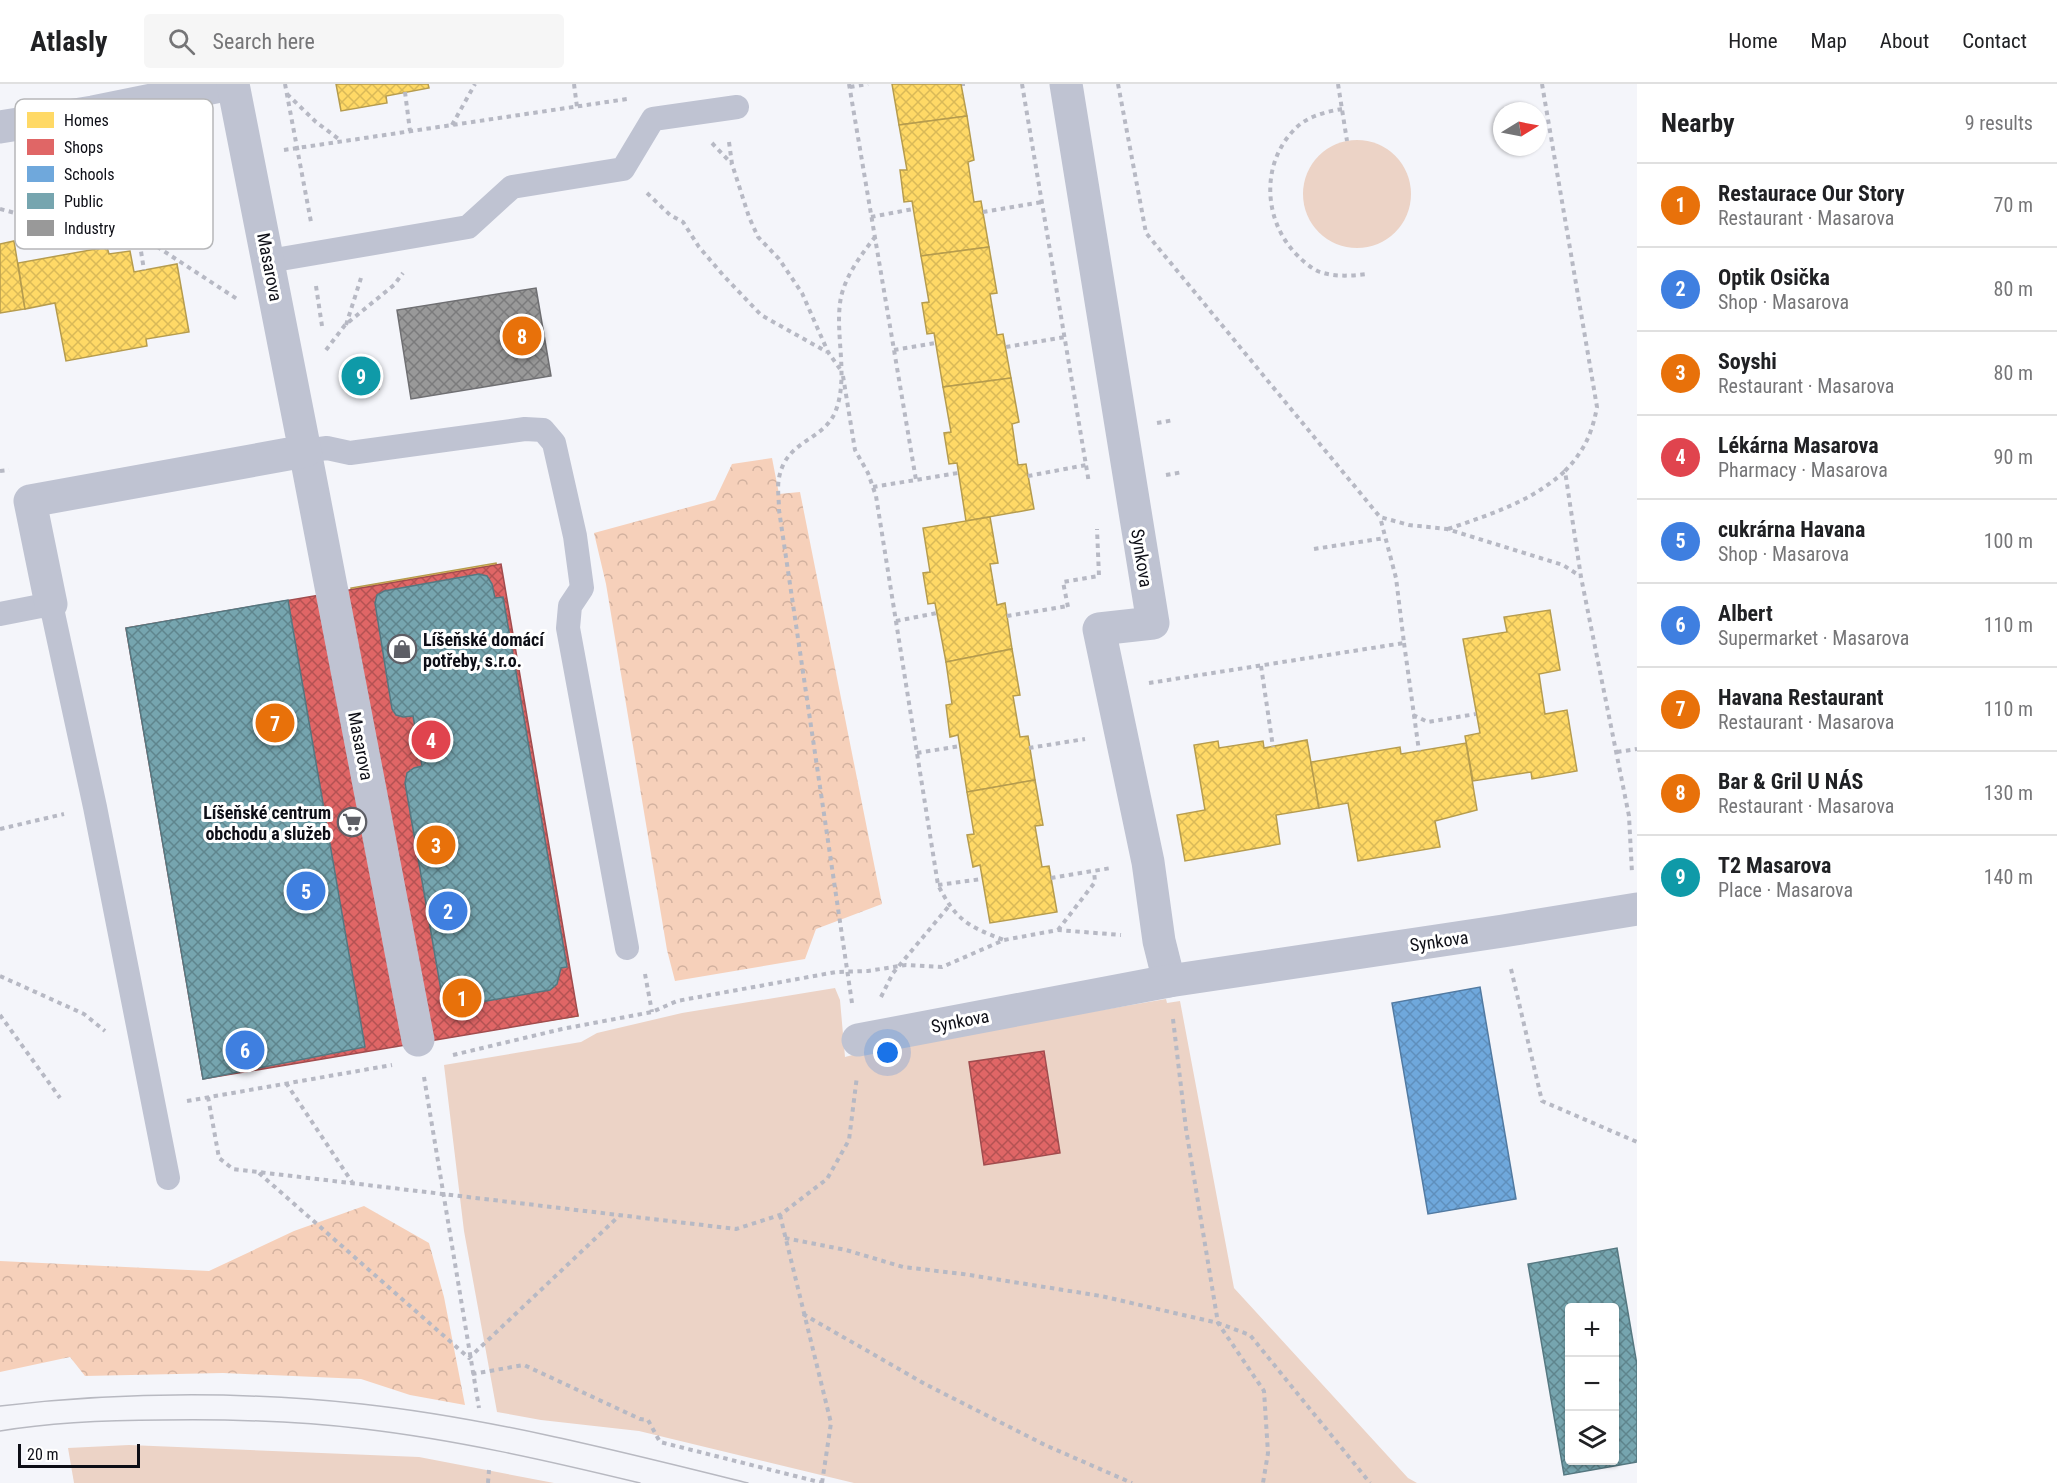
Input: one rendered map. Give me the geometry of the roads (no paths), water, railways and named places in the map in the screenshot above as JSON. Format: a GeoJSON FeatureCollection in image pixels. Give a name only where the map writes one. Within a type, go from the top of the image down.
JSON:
{"type":"FeatureCollection","features":[{"type":"Feature","properties":{"kind":"street"},"geometry":{"type":"LineString","coordinates":[[157,99],[232,84]]}},
{"type":"Feature","properties":{"kind":"street","name":"Masarova"},"geometry":{"type":"LineString","coordinates":[[232,84],[249,156],[420,1051]]}},
{"type":"Feature","properties":{"kind":"street","name":"Synkova"},"geometry":{"type":"LineString","coordinates":[[1066,84],[1153,623],[1099,629],[1148,862],[1159,941],[1169,981]]}},
{"type":"Feature","properties":{"kind":"street"},"geometry":{"type":"LineString","coordinates":[[0,127],[15,124]]}},
{"type":"Feature","properties":{"kind":"street"},"geometry":{"type":"LineString","coordinates":[[51,604],[30,501],[305,451]]}},
{"type":"Feature","properties":{"kind":"street","name":"Synkova"},"geometry":{"type":"LineString","coordinates":[[858,1040],[1169,981],[1635,909]]}},
{"type":"Feature","properties":{"kind":"lane"},"geometry":{"type":"LineString","coordinates":[[269,261],[468,227],[512,187],[623,169],[654,119],[731,108]]}},
{"type":"Feature","properties":{"kind":"lane"},"geometry":{"type":"LineString","coordinates":[[305,451],[327,448],[350,453],[525,429],[543,430],[554,443],[575,536],[582,588],[570,606],[568,628],[627,948]]}},
{"type":"Feature","properties":{"kind":"lane"},"geometry":{"type":"LineString","coordinates":[[0,614],[51,604],[168,1178]]}},
{"type":"Feature","properties":{"kind":"tram line"},"geometry":{"type":"LineString","coordinates":[[0,1406],[91,1398],[181,1395],[271,1397],[362,1404],[507,1427],[748,1483]]}},
{"type":"Feature","properties":{"kind":"tram line"},"geometry":{"type":"LineString","coordinates":[[0,1431],[122,1420],[238,1420],[314,1424],[364,1429],[468,1445],[640,1483]]}},
{"type":"Feature","properties":{"kind":"place","name":"Bar & Gril U NÁS"},"geometry":{"type":"Point","coordinates":[522,336]}},
{"type":"Feature","properties":{"kind":"place","name":"T2 Masarova"},"geometry":{"type":"Point","coordinates":[361,376]}},
{"type":"Feature","properties":{"kind":"place","name":"Líšeňské domácí potřeby, s.r.o."},"geometry":{"type":"Point","coordinates":[402,649]}},
{"type":"Feature","properties":{"kind":"place","name":"Havana Restaurant"},"geometry":{"type":"Point","coordinates":[275,723]}},
{"type":"Feature","properties":{"kind":"place","name":"Lékárna Masarova"},"geometry":{"type":"Point","coordinates":[431,740]}},
{"type":"Feature","properties":{"kind":"place","name":"Líšeňské centrum obchodu a služeb"},"geometry":{"type":"Point","coordinates":[352,822]}},
{"type":"Feature","properties":{"kind":"place","name":"Soyshi"},"geometry":{"type":"Point","coordinates":[436,845]}},
{"type":"Feature","properties":{"kind":"place","name":"cukrárna Havana"},"geometry":{"type":"Point","coordinates":[306,891]}},
{"type":"Feature","properties":{"kind":"place","name":"Optik Osička"},"geometry":{"type":"Point","coordinates":[448,911]}},
{"type":"Feature","properties":{"kind":"place","name":"Restaurace Our Story"},"geometry":{"type":"Point","coordinates":[462,998]}},
{"type":"Feature","properties":{"kind":"place","name":"Albert"},"geometry":{"type":"Point","coordinates":[245,1050]}}]}
